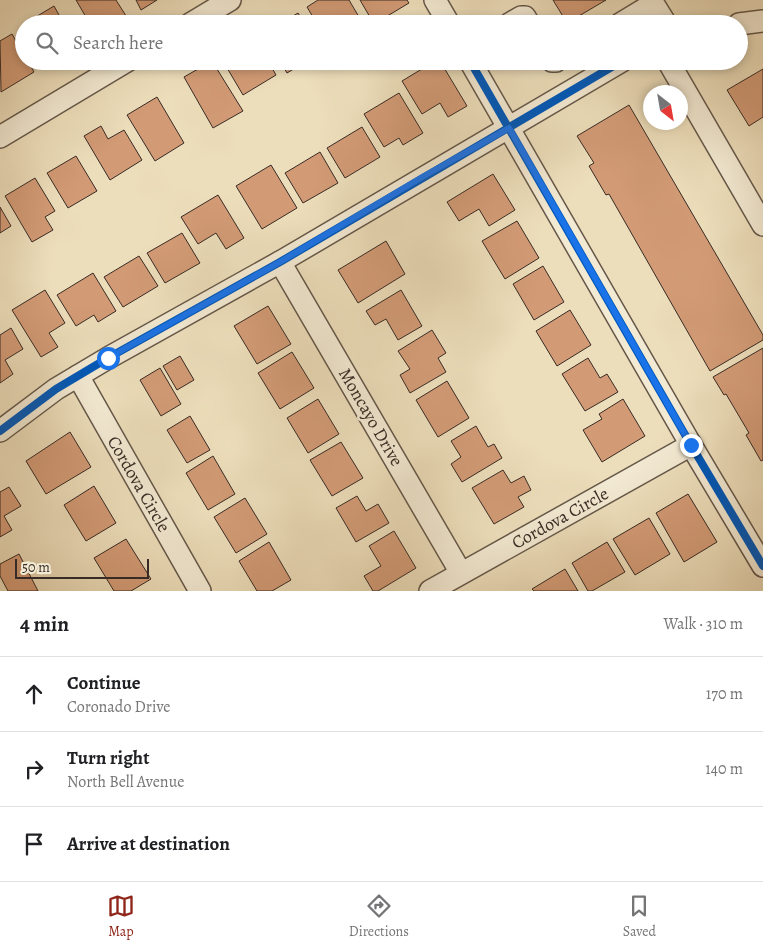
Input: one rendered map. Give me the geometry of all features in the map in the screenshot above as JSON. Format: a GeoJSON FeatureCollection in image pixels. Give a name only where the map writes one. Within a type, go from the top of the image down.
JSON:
{"type":"FeatureCollection","features":[{"type":"Feature","properties":{"kind":"street"},"geometry":{"type":"LineString","coordinates":[[205,15],[230,0]]}},
{"type":"Feature","properties":{"kind":"street"},"geometry":{"type":"LineString","coordinates":[[435,0],[444,15]]}},
{"type":"Feature","properties":{"kind":"street"},"geometry":{"type":"LineString","coordinates":[[636,15],[652,2],[660,15]]}},
{"type":"Feature","properties":{"kind":"street"},"geometry":{"type":"LineString","coordinates":[[748,23],[763,21]]}},
{"type":"Feature","properties":{"kind":"street"},"geometry":{"type":"LineString","coordinates":[[0,137],[112,70]]}},
{"type":"Feature","properties":{"kind":"street"},"geometry":{"type":"LineString","coordinates":[[475,70],[691,445],[763,566]]}},
{"type":"Feature","properties":{"kind":"street"},"geometry":{"type":"LineString","coordinates":[[0,431],[78,376],[280,262],[424,176],[509,128],[592,70]]}},
{"type":"Feature","properties":{"kind":"street"},"geometry":{"type":"LineString","coordinates":[[673,70],[763,225]]}},
{"type":"Feature","properties":{"kind":"street","name":"Moncayo Drive"},"geometry":{"type":"LineString","coordinates":[[280,262],[461,573]]}},
{"type":"Feature","properties":{"kind":"street","name":"Cordova Circle"},"geometry":{"type":"LineString","coordinates":[[78,376],[200,591]]}},
{"type":"Feature","properties":{"kind":"street","name":"Cordova Circle"},"geometry":{"type":"LineString","coordinates":[[430,591],[691,445]]}},
{"type":"Feature","properties":{"kind":"building"},"geometry":{"type":"Polygon","coordinates":[[[76,0],[116,0],[125,15],[85,15],[76,0]]]}},
{"type":"Feature","properties":{"kind":"building"},"geometry":{"type":"Polygon","coordinates":[[[136,0],[157,0],[141,10],[136,0]]]}},
{"type":"Feature","properties":{"kind":"building"},"geometry":{"type":"Polygon","coordinates":[[[318,0],[349,0],[358,15],[312,15],[307,7],[318,0]]]}},
{"type":"Feature","properties":{"kind":"building"},"geometry":{"type":"Polygon","coordinates":[[[360,0],[407,0],[409,3],[389,15],[369,15],[360,0]]]}},
{"type":"Feature","properties":{"kind":"building"},"geometry":{"type":"Polygon","coordinates":[[[553,0],[606,0],[581,15],[562,15],[553,0]]]}},
{"type":"Feature","properties":{"kind":"building"},"geometry":{"type":"Polygon","coordinates":[[[54,6],[59,15],[39,15],[54,6]]]}},
{"type":"Feature","properties":{"kind":"building"},"geometry":{"type":"Polygon","coordinates":[[[12,34],[15,39],[15,70],[33,70],[34,72],[1,92],[0,41],[12,34]]]}},
{"type":"Feature","properties":{"kind":"building"},"geometry":{"type":"Polygon","coordinates":[[[763,69],[763,117],[749,126],[727,90],[763,69]]]}},
{"type":"Feature","properties":{"kind":"building"},"geometry":{"type":"Polygon","coordinates":[[[196,70],[218,70],[243,111],[213,128],[184,77],[196,70]]]}},
{"type":"Feature","properties":{"kind":"building"},"geometry":{"type":"Polygon","coordinates":[[[228,70],[273,70],[276,75],[243,95],[228,70]]]}},
{"type":"Feature","properties":{"kind":"building"},"geometry":{"type":"Polygon","coordinates":[[[420,70],[445,70],[467,106],[448,117],[440,103],[422,114],[402,81],[420,70]]]}},
{"type":"Feature","properties":{"kind":"building"},"geometry":{"type":"Polygon","coordinates":[[[399,93],[423,133],[403,145],[399,138],[384,147],[364,114],[399,93]]]}},
{"type":"Feature","properties":{"kind":"building"},"geometry":{"type":"Polygon","coordinates":[[[157,97],[184,143],[155,161],[127,115],[157,97]]]}},
{"type":"Feature","properties":{"kind":"building"},"geometry":{"type":"Polygon","coordinates":[[[629,105],[763,335],[763,340],[710,371],[609,194],[606,195],[589,166],[594,163],[577,136],[629,105]]]}},
{"type":"Feature","properties":{"kind":"building"},"geometry":{"type":"Polygon","coordinates":[[[101,126],[108,139],[124,130],[142,160],[110,180],[84,136],[101,126]]]}},
{"type":"Feature","properties":{"kind":"building"},"geometry":{"type":"Polygon","coordinates":[[[362,127],[380,157],[345,178],[327,148],[362,127]]]}},
{"type":"Feature","properties":{"kind":"building"},"geometry":{"type":"Polygon","coordinates":[[[320,152],[338,183],[303,203],[285,173],[320,152]]]}},
{"type":"Feature","properties":{"kind":"building"},"geometry":{"type":"Polygon","coordinates":[[[76,156],[97,191],[68,208],[47,173],[76,156]]]}},
{"type":"Feature","properties":{"kind":"building"},"geometry":{"type":"Polygon","coordinates":[[[271,165],[297,208],[262,229],[236,186],[271,165]]]}},
{"type":"Feature","properties":{"kind":"building"},"geometry":{"type":"Polygon","coordinates":[[[493,174],[515,210],[489,226],[479,209],[459,221],[447,202],[493,174]]]}},
{"type":"Feature","properties":{"kind":"building"},"geometry":{"type":"Polygon","coordinates":[[[35,178],[55,211],[45,217],[53,230],[32,242],[5,196],[35,178]]]}},
{"type":"Feature","properties":{"kind":"building"},"geometry":{"type":"Polygon","coordinates":[[[218,195],[244,238],[226,249],[216,233],[198,244],[181,217],[218,195]]]}},
{"type":"Feature","properties":{"kind":"building"},"geometry":{"type":"Polygon","coordinates":[[[0,207],[11,226],[0,233],[0,207]]]}},
{"type":"Feature","properties":{"kind":"building"},"geometry":{"type":"Polygon","coordinates":[[[517,221],[539,258],[505,279],[482,241],[517,221]]]}},
{"type":"Feature","properties":{"kind":"building"},"geometry":{"type":"Polygon","coordinates":[[[182,233],[200,263],[165,283],[147,253],[182,233]]]}},
{"type":"Feature","properties":{"kind":"building"},"geometry":{"type":"Polygon","coordinates":[[[386,241],[405,274],[358,303],[338,270],[386,241]]]}},
{"type":"Feature","properties":{"kind":"building"},"geometry":{"type":"Polygon","coordinates":[[[139,256],[158,286],[123,307],[104,277],[139,256]]]}},
{"type":"Feature","properties":{"kind":"building"},"geometry":{"type":"Polygon","coordinates":[[[543,266],[564,302],[534,320],[513,284],[543,266]]]}},
{"type":"Feature","properties":{"kind":"building"},"geometry":{"type":"Polygon","coordinates":[[[93,273],[116,311],[98,322],[94,315],[76,326],[57,295],[93,273]]]}},
{"type":"Feature","properties":{"kind":"building"},"geometry":{"type":"Polygon","coordinates":[[[45,290],[65,323],[49,333],[58,347],[41,357],[12,310],[45,290]]]}},
{"type":"Feature","properties":{"kind":"building"},"geometry":{"type":"Polygon","coordinates":[[[401,290],[422,326],[398,340],[386,319],[375,325],[366,311],[401,290]]]}},
{"type":"Feature","properties":{"kind":"building"},"geometry":{"type":"Polygon","coordinates":[[[268,306],[291,344],[257,364],[234,326],[268,306]]]}},
{"type":"Feature","properties":{"kind":"building"},"geometry":{"type":"Polygon","coordinates":[[[570,310],[591,345],[557,366],[536,331],[570,310]]]}},
{"type":"Feature","properties":{"kind":"building"},"geometry":{"type":"Polygon","coordinates":[[[11,328],[23,349],[5,360],[13,374],[0,383],[0,335],[11,328]]]}},
{"type":"Feature","properties":{"kind":"building"},"geometry":{"type":"Polygon","coordinates":[[[432,330],[446,353],[438,358],[446,372],[410,393],[400,375],[410,369],[398,351],[432,330]]]}},
{"type":"Feature","properties":{"kind":"building"},"geometry":{"type":"Polygon","coordinates":[[[763,348],[763,460],[761,461],[746,435],[749,433],[726,394],[724,395],[713,377],[763,348]]]}},
{"type":"Feature","properties":{"kind":"building"},"geometry":{"type":"Polygon","coordinates":[[[292,352],[314,388],[280,409],[258,373],[292,352]]]}},
{"type":"Feature","properties":{"kind":"building"},"geometry":{"type":"Polygon","coordinates":[[[180,356],[194,380],[177,390],[163,366],[180,356]]]}},
{"type":"Feature","properties":{"kind":"building"},"geometry":{"type":"Polygon","coordinates":[[[588,358],[600,378],[607,374],[618,392],[585,411],[562,374],[588,358]]]}},
{"type":"Feature","properties":{"kind":"building"},"geometry":{"type":"Polygon","coordinates":[[[160,368],[181,404],[161,416],[140,380],[160,368]]]}},
{"type":"Feature","properties":{"kind":"building"},"geometry":{"type":"Polygon","coordinates":[[[447,381],[469,418],[438,437],[416,400],[447,381]]]}},
{"type":"Feature","properties":{"kind":"building"},"geometry":{"type":"Polygon","coordinates":[[[318,399],[339,434],[308,453],[287,418],[318,399]]]}},
{"type":"Feature","properties":{"kind":"building"},"geometry":{"type":"Polygon","coordinates":[[[623,399],[645,436],[602,462],[583,430],[602,419],[599,414],[623,399]]]}},
{"type":"Feature","properties":{"kind":"building"},"geometry":{"type":"Polygon","coordinates":[[[190,416],[210,450],[187,463],[167,430],[190,416]]]}},
{"type":"Feature","properties":{"kind":"building"},"geometry":{"type":"Polygon","coordinates":[[[476,426],[488,447],[494,444],[502,458],[462,482],[451,464],[461,457],[451,441],[476,426]]]}},
{"type":"Feature","properties":{"kind":"building"},"geometry":{"type":"Polygon","coordinates":[[[70,432],[91,467],[46,494],[26,461],[70,432]]]}},
{"type":"Feature","properties":{"kind":"building"},"geometry":{"type":"Polygon","coordinates":[[[341,442],[363,478],[332,496],[310,460],[341,442]]]}},
{"type":"Feature","properties":{"kind":"building"},"geometry":{"type":"Polygon","coordinates":[[[213,456],[235,494],[208,510],[186,473],[213,456]]]}},
{"type":"Feature","properties":{"kind":"building"},"geometry":{"type":"Polygon","coordinates":[[[503,470],[511,483],[524,476],[531,490],[518,497],[524,507],[494,524],[472,488],[503,470]]]}},
{"type":"Feature","properties":{"kind":"building"},"geometry":{"type":"Polygon","coordinates":[[[94,486],[116,523],[86,541],[64,505],[94,486]]]}},
{"type":"Feature","properties":{"kind":"building"},"geometry":{"type":"Polygon","coordinates":[[[9,487],[21,506],[4,516],[12,530],[0,537],[0,492],[9,487]]]}},
{"type":"Feature","properties":{"kind":"building"},"geometry":{"type":"Polygon","coordinates":[[[688,494],[717,542],[684,562],[656,513],[688,494]]]}},
{"type":"Feature","properties":{"kind":"building"},"geometry":{"type":"Polygon","coordinates":[[[357,496],[366,511],[378,504],[389,523],[356,542],[336,508],[357,496]]]}},
{"type":"Feature","properties":{"kind":"building"},"geometry":{"type":"Polygon","coordinates":[[[245,498],[267,534],[236,553],[214,517],[245,498]]]}},
{"type":"Feature","properties":{"kind":"building"},"geometry":{"type":"Polygon","coordinates":[[[649,518],[670,554],[635,575],[613,539],[649,518]]]}},
{"type":"Feature","properties":{"kind":"building"},"geometry":{"type":"Polygon","coordinates":[[[394,531],[416,568],[378,591],[373,591],[364,576],[381,566],[369,546],[394,531]]]}},
{"type":"Feature","properties":{"kind":"building"},"geometry":{"type":"Polygon","coordinates":[[[126,539],[151,579],[131,591],[114,591],[94,558],[126,539]]]}},
{"type":"Feature","properties":{"kind":"building"},"geometry":{"type":"Polygon","coordinates":[[[269,542],[291,580],[272,591],[257,591],[239,561],[269,542]]]}},
{"type":"Feature","properties":{"kind":"building"},"geometry":{"type":"Polygon","coordinates":[[[607,542],[625,572],[592,591],[588,591],[572,563],[607,542]]]}},
{"type":"Feature","properties":{"kind":"building"},"geometry":{"type":"Polygon","coordinates":[[[19,554],[38,591],[8,591],[0,576],[0,564],[19,554]]]}},
{"type":"Feature","properties":{"kind":"building"},"geometry":{"type":"Polygon","coordinates":[[[565,569],[578,591],[534,591],[532,589],[565,569]]]}},
{"type":"Feature","properties":{"kind":"cycle path"},"geometry":{"type":"LineString","coordinates":[[475,70],[691,445],[763,566]]}},
{"type":"Feature","properties":{"kind":"cycle path"},"geometry":{"type":"LineString","coordinates":[[0,431],[56,389],[108,358],[280,262],[607,70]]}},
{"type":"Feature","properties":{"kind":"route"},"geometry":{"type":"LineString","coordinates":[[108,358],[280,262],[424,176],[509,128],[691,445]]}}]}
